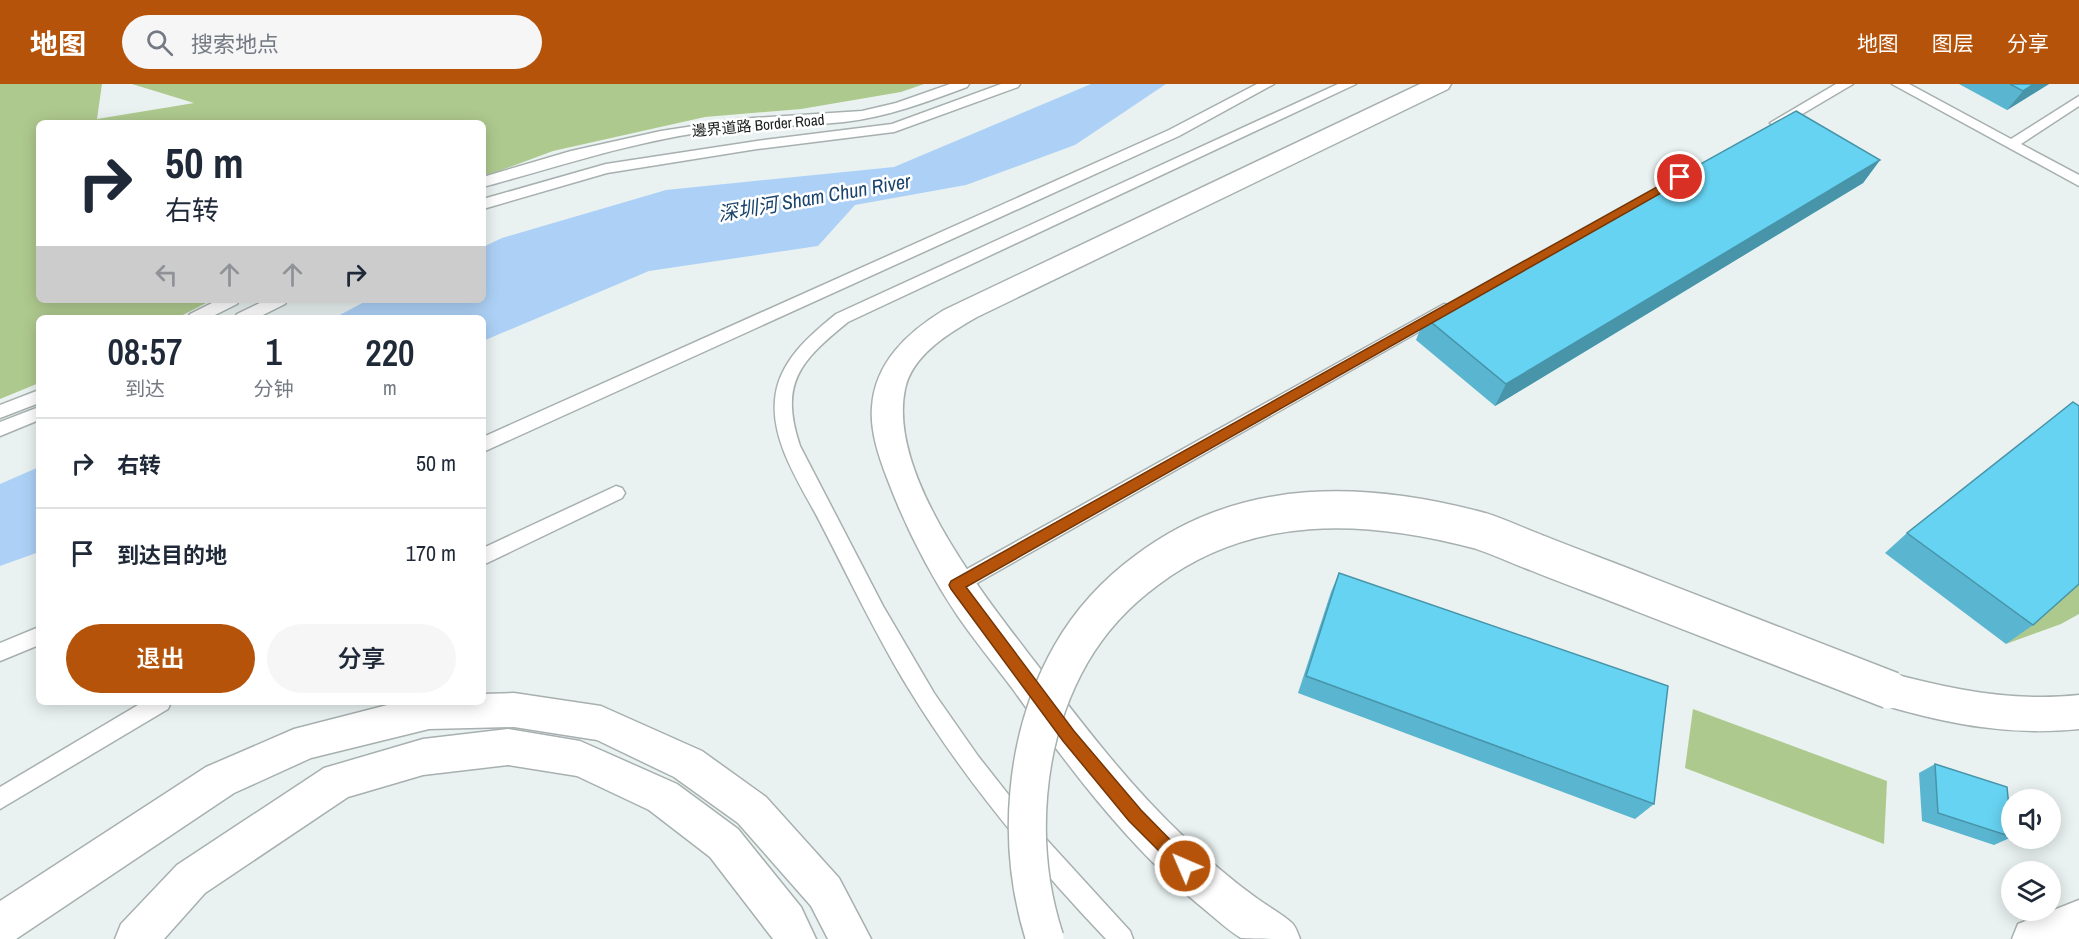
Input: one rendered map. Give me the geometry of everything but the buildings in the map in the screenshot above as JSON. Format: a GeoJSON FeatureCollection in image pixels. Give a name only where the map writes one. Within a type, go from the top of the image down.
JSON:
{"type":"FeatureCollection","features":[{"type":"Feature","properties":{"kind":"main road"},"geometry":{"type":"LineString","coordinates":[[1279,939],[1236,910],[1202,881],[1135,816],[1068,736],[959,589],[916,509],[895,457],[886,414],[889,390],[899,364],[918,343],[943,323],[967,309],[1439,84]]}},
{"type":"Feature","properties":{"kind":"main road"},"geometry":{"type":"LineString","coordinates":[[1046,939],[1030,868],[1028,810],[1032,762],[1043,715],[1062,670],[1083,634],[1109,601],[1139,573],[1179,548],[1223,528],[1276,514],[1317,509],[1423,517],[1483,532],[1890,690],[1956,709],[2003,715],[2049,717],[2079,712]]}},
{"type":"Feature","properties":{"kind":"main road"},"geometry":{"type":"LineString","coordinates":[[0,925],[220,780],[307,741],[429,712],[514,710],[601,723],[688,764],[752,810],[825,892],[849,939]]}},
{"type":"Feature","properties":{"kind":"main road"},"geometry":{"type":"LineString","coordinates":[[136,939],[191,879],[338,782],[423,757],[508,747],[580,759],[663,798],[724,843],[786,922],[795,939]]}},
{"type":"Feature","properties":{"kind":"main road"},"geometry":{"type":"LineString","coordinates":[[2033,939],[2079,921]]}},
{"type":"Feature","properties":{"kind":"lane","name":"邊界道路 Border Road"},"geometry":{"type":"LineString","coordinates":[[486,181],[570,156],[676,132],[751,123],[831,119],[888,110],[962,84]]}},
{"type":"Feature","properties":{"kind":"lane"},"geometry":{"type":"LineString","coordinates":[[486,203],[606,170],[757,145],[894,128],[1013,84]]}},
{"type":"Feature","properties":{"kind":"lane"},"geometry":{"type":"LineString","coordinates":[[486,443],[1174,133],[1267,84]]}},
{"type":"Feature","properties":{"kind":"lane"},"geometry":{"type":"LineString","coordinates":[[1122,939],[1078,893],[1019,823],[980,774],[927,700],[882,624],[806,475],[784,425],[783,400],[787,380],[797,359],[842,318],[1349,84]]}},
{"type":"Feature","properties":{"kind":"lane"},"geometry":{"type":"LineString","coordinates":[[1763,131],[1846,84]]}},
{"type":"Feature","properties":{"kind":"lane"},"geometry":{"type":"LineString","coordinates":[[1899,84],[2079,181]]}},
{"type":"Feature","properties":{"kind":"lane"},"geometry":{"type":"LineString","coordinates":[[2012,144],[2079,100]]}},
{"type":"Feature","properties":{"kind":"lane"},"geometry":{"type":"LineString","coordinates":[[959,589],[1463,299]]}},
{"type":"Feature","properties":{"kind":"lane"},"geometry":{"type":"LineString","coordinates":[[202,315],[225,303]]}},
{"type":"Feature","properties":{"kind":"lane"},"geometry":{"type":"LineString","coordinates":[[249,315],[273,303]]}},
{"type":"Feature","properties":{"kind":"lane"},"geometry":{"type":"LineString","coordinates":[[0,412],[36,397]]}},
{"type":"Feature","properties":{"kind":"lane"},"geometry":{"type":"LineString","coordinates":[[0,429],[36,414]]}},
{"type":"Feature","properties":{"kind":"lane"},"geometry":{"type":"LineString","coordinates":[[486,556],[616,493]]}},
{"type":"Feature","properties":{"kind":"lane"},"geometry":{"type":"LineString","coordinates":[[0,652],[36,637]]}},
{"type":"Feature","properties":{"kind":"lane"},"geometry":{"type":"LineString","coordinates":[[0,800],[156,705]]}},
{"type":"Feature","properties":{"kind":"green space"},"geometry":{"type":"Polygon","coordinates":[[[0,84],[102,84],[97,119],[194,103],[132,84],[924,84],[901,92],[801,109],[705,117],[553,151],[486,176],[486,120],[36,120],[36,303],[206,303],[183,315],[36,315],[36,384],[0,399],[0,84]]]}},
{"type":"Feature","properties":{"kind":"green space"},"geometry":{"type":"Polygon","coordinates":[[[2079,579],[2079,614],[2061,624],[2006,644],[2079,579]]]}},
{"type":"Feature","properties":{"kind":"green space"},"geometry":{"type":"Polygon","coordinates":[[[1693,709],[1887,781],[1884,844],[1685,768],[1693,709]]]}},
{"type":"Feature","properties":{"kind":"water","name":"深圳河 Sham Chun River"},"geometry":{"type":"Polygon","coordinates":[[[1091,84],[1166,84],[1075,145],[966,185],[855,205],[818,246],[649,271],[486,340],[486,315],[340,315],[362,303],[486,303],[486,246],[502,238],[666,190],[894,167],[1091,84]]]}},
{"type":"Feature","properties":{"kind":"water"},"geometry":{"type":"Polygon","coordinates":[[[36,468],[36,553],[0,566],[0,484],[36,468]]]}},
{"type":"Feature","properties":{"kind":"route"},"geometry":{"type":"LineString","coordinates":[[1185,866],[1135,816],[1068,736],[956,585],[1680,177]]}}]}
